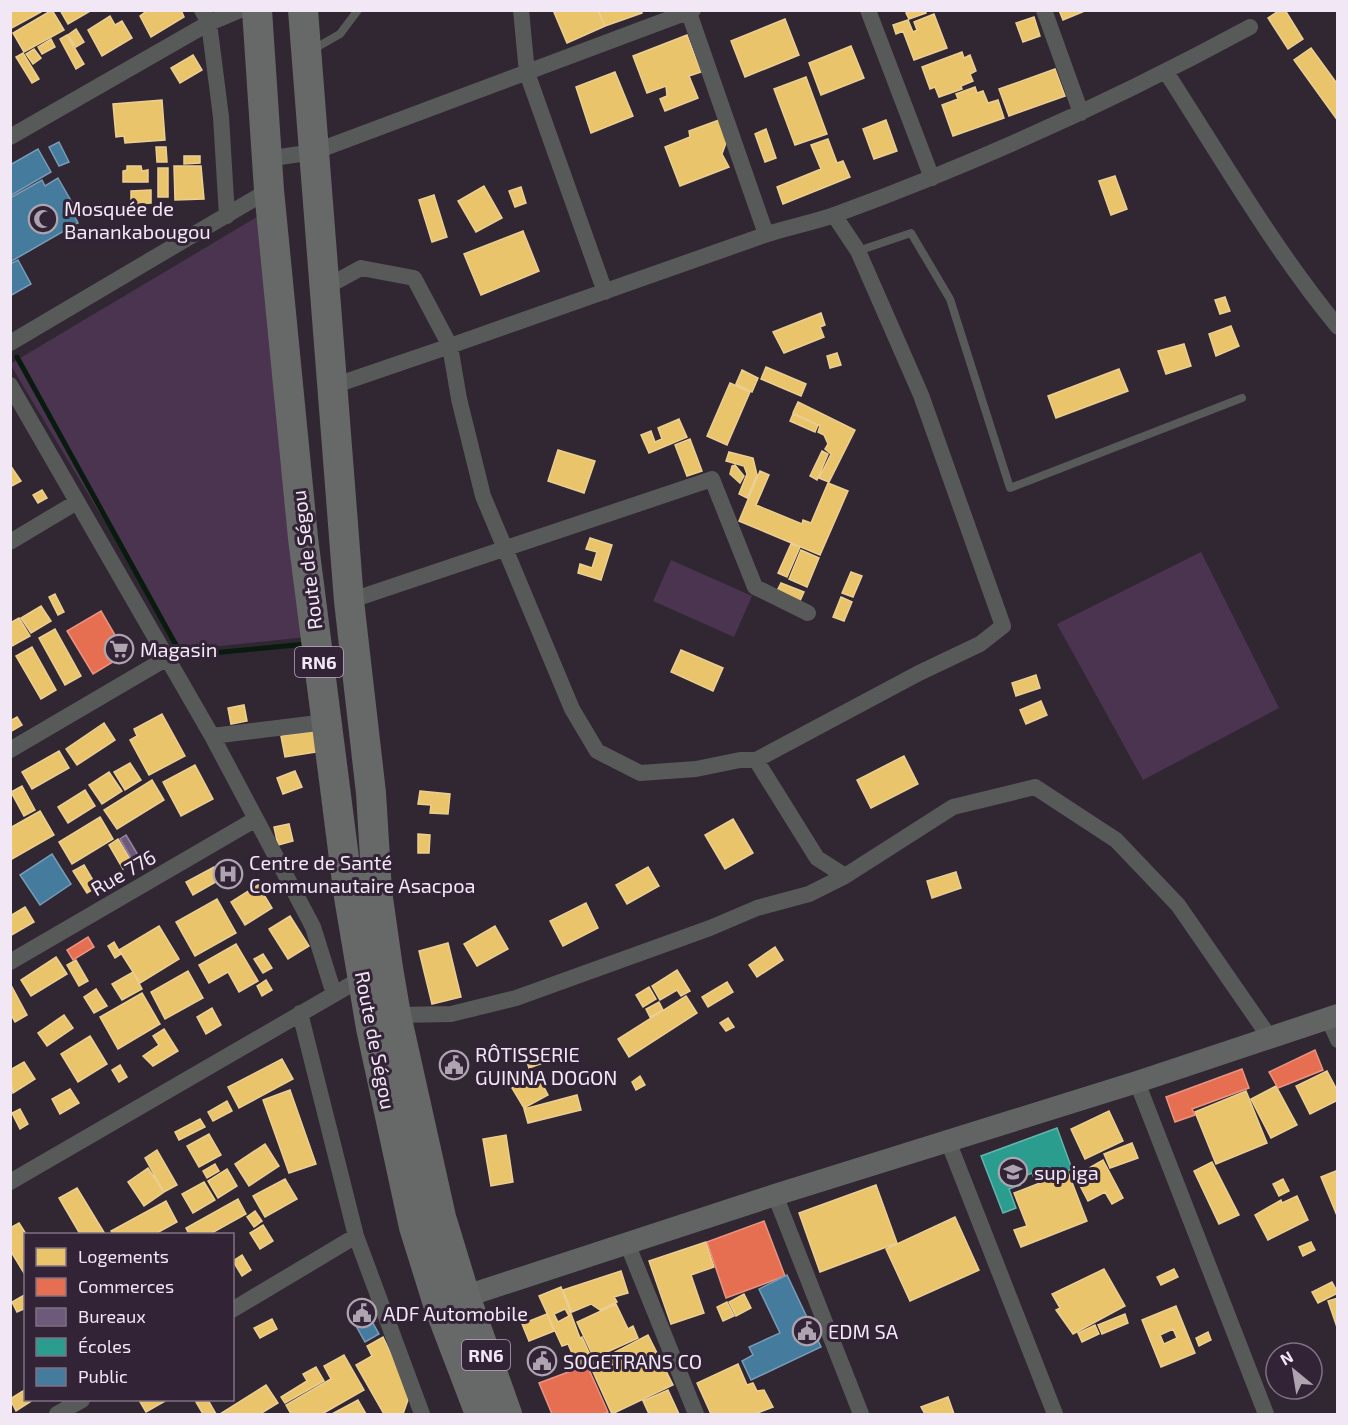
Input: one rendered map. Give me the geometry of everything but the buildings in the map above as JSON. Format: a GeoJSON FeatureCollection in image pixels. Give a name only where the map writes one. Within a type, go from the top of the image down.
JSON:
{"type":"FeatureCollection","features":[{"type":"Feature","properties":{"kind":"highway","name":"Route de Ségou"},"geometry":{"type":"LineString","coordinates":[[257,10],[266,159],[303,538],[350,897],[371,1028],[414,1227],[507,1414]]}},
{"type":"Feature","properties":{"kind":"highway","name":"Route de Ségou"},"geometry":{"type":"LineString","coordinates":[[303,10],[349,601],[371,794],[377,891],[396,1015],[441,1217],[452,1300],[480,1414]]}},
{"type":"Feature","properties":{"kind":"street"},"geometry":{"type":"LineString","coordinates":[[10,137],[206,16],[240,10]]}},
{"type":"Feature","properties":{"kind":"street"},"geometry":{"type":"LineString","coordinates":[[521,10],[527,73],[605,292]]}},
{"type":"Feature","properties":{"kind":"street"},"geometry":{"type":"LineString","coordinates":[[868,10],[932,178]]}},
{"type":"Feature","properties":{"kind":"street"},"geometry":{"type":"LineString","coordinates":[[1044,10],[1081,113]]}},
{"type":"Feature","properties":{"kind":"street"},"geometry":{"type":"LineString","coordinates":[[266,159],[314,152],[690,11],[766,234]]}},
{"type":"Feature","properties":{"kind":"street"},"geometry":{"type":"LineString","coordinates":[[206,16],[221,117],[227,216]]}},
{"type":"Feature","properties":{"kind":"street"},"geometry":{"type":"LineString","coordinates":[[333,386],[766,234],[834,215],[932,178],[1081,113],[1166,72],[1250,27]]}},
{"type":"Feature","properties":{"kind":"street"},"geometry":{"type":"LineString","coordinates":[[1166,72],[1270,232],[1338,327]]}},
{"type":"Feature","properties":{"kind":"street"},"geometry":{"type":"LineString","coordinates":[[10,343],[269,190]]}},
{"type":"Feature","properties":{"kind":"street"},"geometry":{"type":"LineString","coordinates":[[326,287],[361,268],[414,278],[450,346],[459,399],[483,496],[572,709],[597,751],[640,772],[696,770],[740,759],[756,760],[909,678],[980,644],[1003,626],[921,395],[858,251],[834,215]]}},
{"type":"Feature","properties":{"kind":"street"},"geometry":{"type":"LineString","coordinates":[[10,385],[212,735],[313,927],[334,994]]}},
{"type":"Feature","properties":{"kind":"street"},"geometry":{"type":"LineString","coordinates":[[349,601],[712,479],[755,587],[808,613]]}},
{"type":"Feature","properties":{"kind":"street"},"geometry":{"type":"LineString","coordinates":[[10,542],[78,502]]}},
{"type":"Feature","properties":{"kind":"street"},"geometry":{"type":"LineString","coordinates":[[10,750],[167,658]]}},
{"type":"Feature","properties":{"kind":"street"},"geometry":{"type":"LineString","coordinates":[[212,735],[326,722]]}},
{"type":"Feature","properties":{"kind":"street"},"geometry":{"type":"LineString","coordinates":[[756,760],[817,858],[845,876]]}},
{"type":"Feature","properties":{"kind":"street"},"geometry":{"type":"LineString","coordinates":[[396,1015],[451,1014],[516,998],[710,928],[757,908],[809,894],[845,876],[953,807],[1035,787],[1116,840],[1178,906],[1270,1038]]}},
{"type":"Feature","properties":{"kind":"street","name":"Rue 776"},"geometry":{"type":"LineString","coordinates":[[10,962],[256,819]]}},
{"type":"Feature","properties":{"kind":"street"},"geometry":{"type":"LineString","coordinates":[[10,1182],[364,977]]}},
{"type":"Feature","properties":{"kind":"street"},"geometry":{"type":"LineString","coordinates":[[300,1013],[356,1236],[422,1414]]}},
{"type":"Feature","properties":{"kind":"street"},"geometry":{"type":"LineString","coordinates":[[452,1300],[775,1195],[1137,1082],[1333,1017],[1338,1040]]}},
{"type":"Feature","properties":{"kind":"street"},"geometry":{"type":"LineString","coordinates":[[1137,1082],[1266,1414]]}},
{"type":"Feature","properties":{"kind":"street"},"geometry":{"type":"LineString","coordinates":[[948,1141],[1055,1414]]}},
{"type":"Feature","properties":{"kind":"street"},"geometry":{"type":"LineString","coordinates":[[775,1195],[861,1414]]}},
{"type":"Feature","properties":{"kind":"street"},"geometry":{"type":"LineString","coordinates":[[234,1309],[356,1236]]}},
{"type":"Feature","properties":{"kind":"street"},"geometry":{"type":"LineString","coordinates":[[627,1243],[696,1414]]}},
{"type":"Feature","properties":{"kind":"street"},"geometry":{"type":"LineString","coordinates":[[57,1414],[80,1401]]}},
{"type":"Feature","properties":{"kind":"lane"},"geometry":{"type":"LineString","coordinates":[[306,53],[340,34],[358,10]]}},
{"type":"Feature","properties":{"kind":"lane"},"geometry":{"type":"LineString","coordinates":[[858,251],[911,233],[950,299],[1010,488],[1242,398]]}},
{"type":"Feature","properties":{"kind":"shaded area"},"geometry":{"type":"Polygon","coordinates":[[[257,217],[307,637],[182,650],[10,364],[257,217]]]}},
{"type":"Feature","properties":{"kind":"shaded area"},"geometry":{"type":"Polygon","coordinates":[[[1201,552],[1279,708],[1143,780],[1057,624],[1201,552]]]}},
{"type":"Feature","properties":{"kind":"shaded area"},"geometry":{"type":"Polygon","coordinates":[[[671,560],[752,596],[734,637],[653,601],[671,560]]]}},
{"type":"Feature","properties":{"kind":"waterway"},"geometry":{"type":"LineString","coordinates":[[17,357],[182,656],[306,644]]}},
{"type":"Feature","properties":{"kind":"place","name":"Mosquée de Banankabougou"},"geometry":{"type":"Point","coordinates":[43,219]}},
{"type":"Feature","properties":{"kind":"place","name":"Magasin"},"geometry":{"type":"Point","coordinates":[119,649]}},
{"type":"Feature","properties":{"kind":"place","name":"Centre de Santé Communautaire Asacpoa"},"geometry":{"type":"Point","coordinates":[228,874]}},
{"type":"Feature","properties":{"kind":"place","name":"RÔTISSERIE GUINNA DOGON"},"geometry":{"type":"Point","coordinates":[454,1065]}},
{"type":"Feature","properties":{"kind":"place","name":"sup iga"},"geometry":{"type":"Point","coordinates":[1013,1172]}},
{"type":"Feature","properties":{"kind":"place","name":"ADF Automobile"},"geometry":{"type":"Point","coordinates":[362,1313]}},
{"type":"Feature","properties":{"kind":"place","name":"EDM SA"},"geometry":{"type":"Point","coordinates":[807,1331]}},
{"type":"Feature","properties":{"kind":"place","name":"SOGETRANS CO"},"geometry":{"type":"Point","coordinates":[542,1361]}}]}
